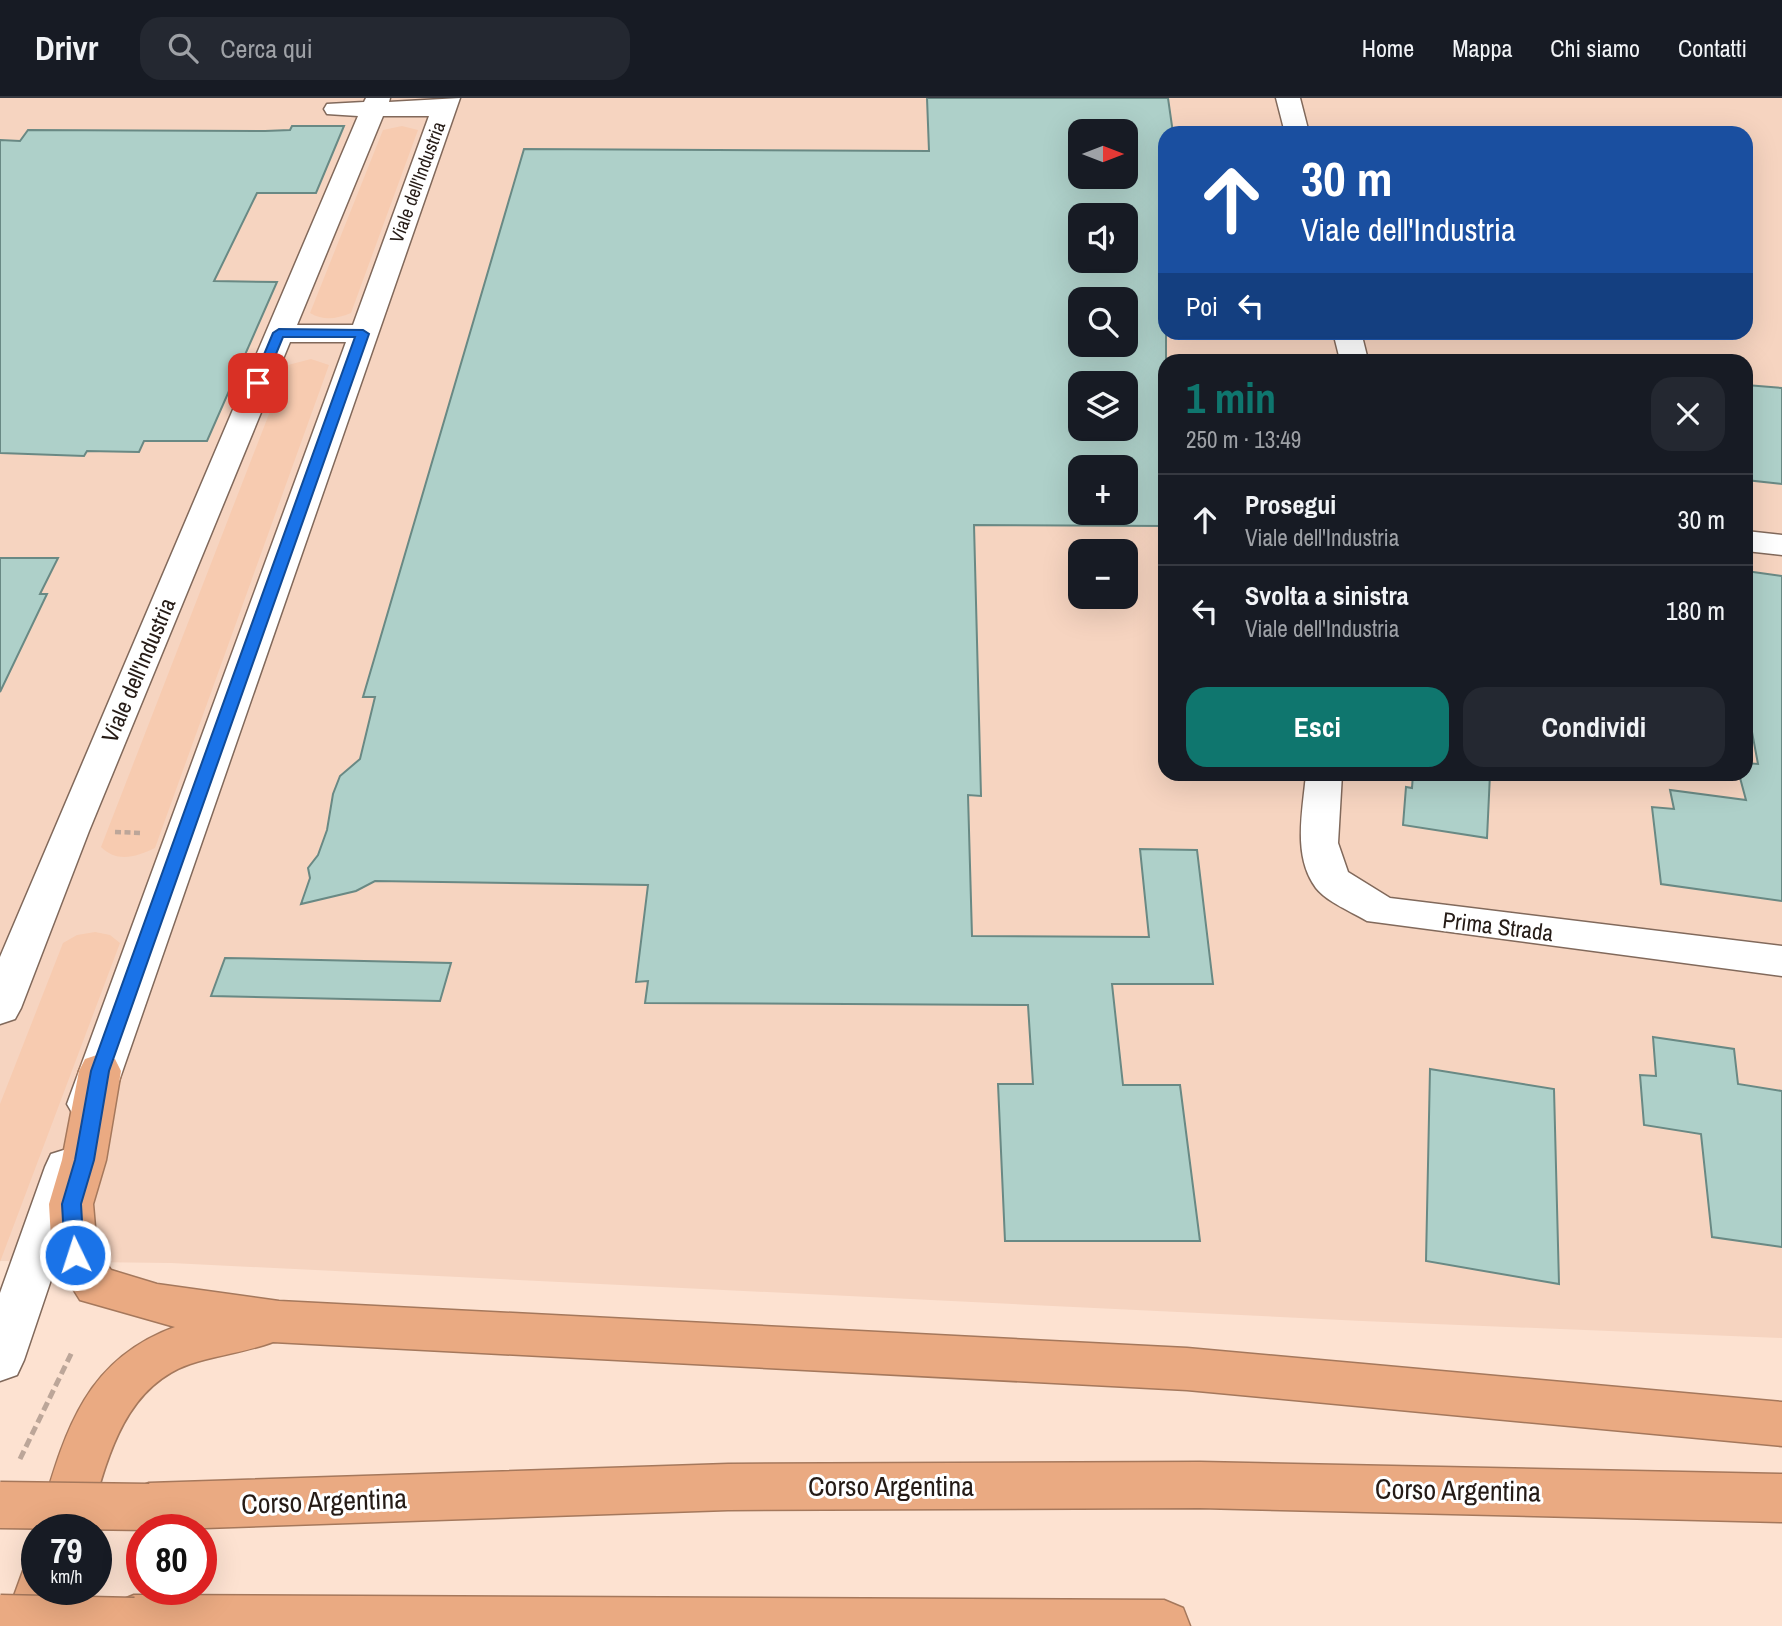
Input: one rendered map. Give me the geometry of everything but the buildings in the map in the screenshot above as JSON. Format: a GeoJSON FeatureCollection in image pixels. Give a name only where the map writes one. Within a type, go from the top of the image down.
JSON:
{"type":"FeatureCollection","features":[{"type":"Feature","properties":{"kind":"highway"},"geometry":{"type":"LineString","coordinates":[[100,1071],[85,1160],[71,1204],[75,1255],[96,1286],[157,1304],[279,1322],[1188,1370],[1782,1424]]}},
{"type":"Feature","properties":{"kind":"highway"},"geometry":{"type":"LineString","coordinates":[[66,1514],[89,1441],[105,1405],[127,1378],[166,1351],[279,1322]]}},
{"type":"Feature","properties":{"kind":"highway","name":"Corso Argentina"},"geometry":{"type":"LineString","coordinates":[[8,1487],[149,1507],[825,1487],[1200,1485],[1782,1498]]}},
{"type":"Feature","properties":{"kind":"highway"},"geometry":{"type":"LineString","coordinates":[[29,1626],[36,1605]]}},
{"type":"Feature","properties":{"kind":"highway"},"geometry":{"type":"LineString","coordinates":[[0,1618],[1164,1626]]}},
{"type":"Feature","properties":{"kind":"street"},"geometry":{"type":"LineString","coordinates":[[1289,98],[1295,126]]}},
{"type":"Feature","properties":{"kind":"street"},"geometry":{"type":"LineString","coordinates":[[337,109],[375,103]]}},
{"type":"Feature","properties":{"kind":"street","name":"Viale dell'Industria"},"geometry":{"type":"LineString","coordinates":[[0,1008],[70,831],[375,103],[445,103],[100,1071],[0,1360]]}},
{"type":"Feature","properties":{"kind":"street"},"geometry":{"type":"LineString","coordinates":[[279,333],[363,334]]}},
{"type":"Feature","properties":{"kind":"street"},"geometry":{"type":"LineString","coordinates":[[1753,542],[1782,545]]}},
{"type":"Feature","properties":{"kind":"street","name":"Prima Strada"},"geometry":{"type":"LineString","coordinates":[[1323,781],[1319,842],[1331,880],[1381,911],[1782,961]]}},
{"type":"Feature","properties":{"kind":"path"},"geometry":{"type":"LineString","coordinates":[[8,1487],[24,1446],[72,1352]]}},
{"type":"Feature","properties":{"kind":"shaded area"},"geometry":{"type":"Polygon","coordinates":[[[0,98],[1782,98],[1782,1338],[1362,1321],[171,1263],[0,1261],[0,98]]]}},
{"type":"Feature","properties":{"kind":"shaded area"},"geometry":{"type":"Polygon","coordinates":[[[402,126],[418,130],[351,313],[330,318],[315,316],[310,313],[383,130],[402,126]]]}},
{"type":"Feature","properties":{"kind":"shaded area"},"geometry":{"type":"Polygon","coordinates":[[[311,359],[329,365],[155,848],[134,856],[114,855],[101,847],[288,365],[311,359]]]}},
{"type":"Feature","properties":{"kind":"shaded area"},"geometry":{"type":"Polygon","coordinates":[[[95,932],[110,935],[120,943],[0,1262],[0,1104],[63,943],[77,935],[95,932]]]}},
{"type":"Feature","properties":{"kind":"route"},"geometry":{"type":"LineString","coordinates":[[75,1255],[71,1204],[85,1160],[100,1071],[363,334],[279,333],[258,383]]}}]}
